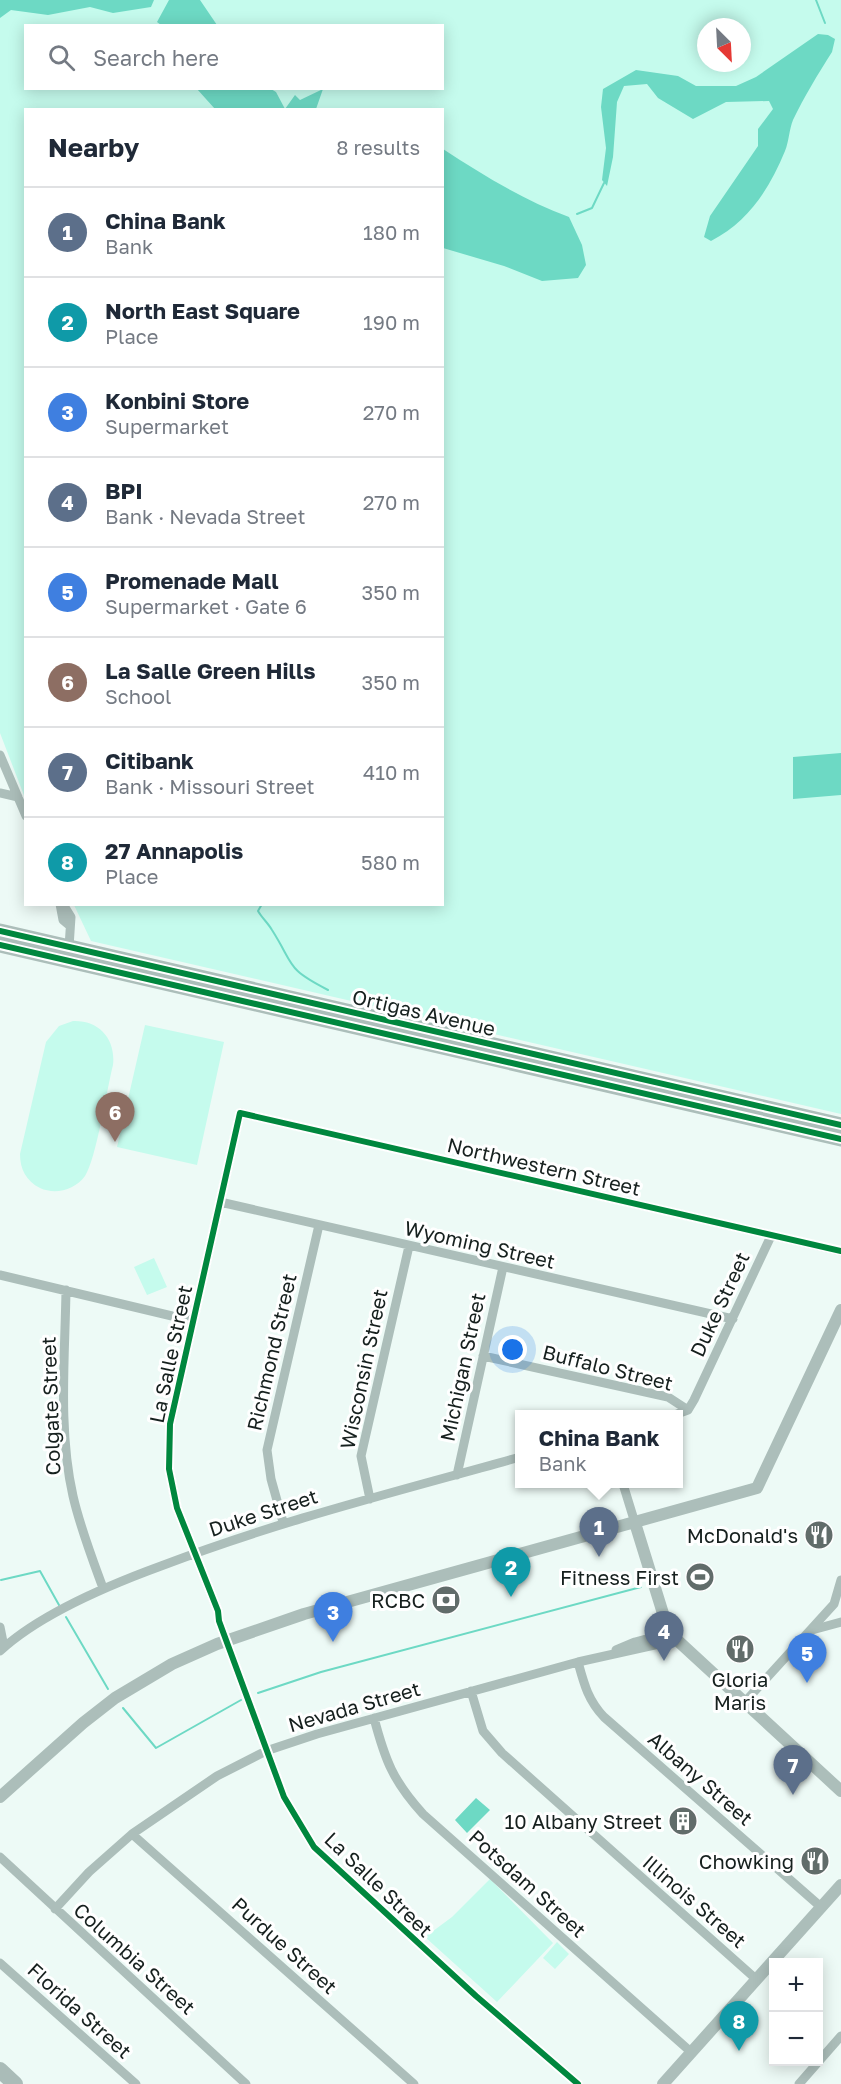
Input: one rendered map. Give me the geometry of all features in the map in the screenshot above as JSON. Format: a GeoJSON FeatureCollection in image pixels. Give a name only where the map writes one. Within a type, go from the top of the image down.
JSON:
{"type":"FeatureCollection","features":[{"type":"Feature","properties":{"kind":"highway"},"geometry":{"type":"LineString","coordinates":[[0,2070],[15,2084]]}},
{"type":"Feature","properties":{"kind":"main road","name":"Ortigas Avenue"},"geometry":{"type":"LineString","coordinates":[[0,931],[841,1125]]}},
{"type":"Feature","properties":{"kind":"main road","name":"Ortigas Avenue"},"geometry":{"type":"LineString","coordinates":[[0,945],[841,1139]]}},
{"type":"Feature","properties":{"kind":"street"},"geometry":{"type":"LineString","coordinates":[[1,763],[24,811]]}},
{"type":"Feature","properties":{"kind":"street"},"geometry":{"type":"LineString","coordinates":[[0,793],[18,797]]}},
{"type":"Feature","properties":{"kind":"street"},"geometry":{"type":"LineString","coordinates":[[63,906],[71,917],[69,947]]}},
{"type":"Feature","properties":{"kind":"street","name":"La Salle Street"},"geometry":{"type":"LineString","coordinates":[[240,1113],[170,1424],[169,1469],[177,1508],[218,1611],[219,1621],[284,1797],[314,1847],[476,1996],[578,2084]]}},
{"type":"Feature","properties":{"kind":"street","name":"Northwestern Street"},"geometry":{"type":"LineString","coordinates":[[240,1113],[841,1251]]}},
{"type":"Feature","properties":{"kind":"street","name":"Wyoming Street"},"geometry":{"type":"LineString","coordinates":[[220,1202],[732,1319]]}},
{"type":"Feature","properties":{"kind":"street","name":"Richmond Street"},"geometry":{"type":"LineString","coordinates":[[283,1522],[271,1479],[267,1449],[319,1225]]}},
{"type":"Feature","properties":{"kind":"street","name":"Duke Street"},"geometry":{"type":"LineString","coordinates":[[688,1410],[771,1236]]}},
{"type":"Feature","properties":{"kind":"street","name":"Wisconsin Street"},"geometry":{"type":"LineString","coordinates":[[370,1499],[361,1456],[409,1246]]}},
{"type":"Feature","properties":{"kind":"street","name":"Michigan Street"},"geometry":{"type":"LineString","coordinates":[[457,1475],[503,1267]]}},
{"type":"Feature","properties":{"kind":"street"},"geometry":{"type":"LineString","coordinates":[[0,1275],[193,1322]]}},
{"type":"Feature","properties":{"kind":"street","name":"Colgate Street"},"geometry":{"type":"LineString","coordinates":[[66,1290],[64,1387],[67,1456],[73,1496],[103,1588]]}},
{"type":"Feature","properties":{"kind":"street"},"geometry":{"type":"LineString","coordinates":[[0,1797],[83,1723],[115,1698],[172,1664],[226,1640],[304,1614],[757,1488],[841,1310]]}},
{"type":"Feature","properties":{"kind":"street","name":"Buffalo Street"},"geometry":{"type":"LineString","coordinates":[[483,1356],[668,1397],[688,1410]]}},
{"type":"Feature","properties":{"kind":"street"},"geometry":{"type":"LineString","coordinates":[[683,1412],[688,1410]]}},
{"type":"Feature","properties":{"kind":"street","name":"Duke Street"},"geometry":{"type":"LineString","coordinates":[[2,1649],[56,1613],[103,1588],[194,1553],[283,1522],[515,1458]]}},
{"type":"Feature","properties":{"kind":"street"},"geometry":{"type":"LineString","coordinates":[[624,1488],[665,1620],[674,1636],[743,1704],[841,1791]]}},
{"type":"Feature","properties":{"kind":"street"},"geometry":{"type":"LineString","coordinates":[[743,1704],[834,1604],[841,1580]]}},
{"type":"Feature","properties":{"kind":"street"},"geometry":{"type":"LineString","coordinates":[[834,1604],[841,1613]]}},
{"type":"Feature","properties":{"kind":"street"},"geometry":{"type":"LineString","coordinates":[[809,1631],[841,1622]]}},
{"type":"Feature","properties":{"kind":"street"},"geometry":{"type":"LineString","coordinates":[[0,1627],[2,1649]]}},
{"type":"Feature","properties":{"kind":"street","name":"Nevada Street"},"geometry":{"type":"LineString","coordinates":[[55,1909],[89,1872],[132,1834],[217,1776],[266,1751],[374,1718],[674,1636]]}},
{"type":"Feature","properties":{"kind":"street","name":"Albany Street"},"geometry":{"type":"LineString","coordinates":[[578,1662],[586,1692],[604,1717],[821,1907]]}},
{"type":"Feature","properties":{"kind":"street","name":"Illinois Street"},"geometry":{"type":"LineString","coordinates":[[471,1691],[483,1731],[502,1754],[756,1979]]}},
{"type":"Feature","properties":{"kind":"street","name":"Potsdam Street"},"geometry":{"type":"LineString","coordinates":[[374,1718],[385,1760],[404,1793],[423,1814],[691,2052]]}},
{"type":"Feature","properties":{"kind":"street","name":"Purdue Street"},"geometry":{"type":"LineString","coordinates":[[132,1834],[414,2084]]}},
{"type":"Feature","properties":{"kind":"street","name":"Columbia Street"},"geometry":{"type":"LineString","coordinates":[[0,1857],[246,2084]]}},
{"type":"Feature","properties":{"kind":"street"},"geometry":{"type":"LineString","coordinates":[[663,2084],[841,1885]]}},
{"type":"Feature","properties":{"kind":"street","name":"Florida Street"},"geometry":{"type":"LineString","coordinates":[[0,1963],[136,2084]]}},
{"type":"Feature","properties":{"kind":"street"},"geometry":{"type":"LineString","coordinates":[[799,2084],[839,2043]]}},
{"type":"Feature","properties":{"kind":"shaded area"},"geometry":{"type":"Polygon","coordinates":[[[0,0],[841,0],[841,1114],[91,941],[74,906],[444,906],[444,108],[24,108],[24,795],[0,733],[0,0]]]}},
{"type":"Feature","properties":{"kind":"shaded area"},"geometry":{"type":"Polygon","coordinates":[[[0,0],[154,0],[151,7],[113,13],[90,7],[48,15],[11,10],[0,18],[0,0]]]}},
{"type":"Feature","properties":{"kind":"shaded area"},"geometry":{"type":"Polygon","coordinates":[[[169,0],[200,0],[216,24],[160,24],[157,22],[169,0]]]}},
{"type":"Feature","properties":{"kind":"shaded area"},"geometry":{"type":"Polygon","coordinates":[[[818,34],[828,35],[835,39],[832,52],[793,120],[779,165],[756,204],[724,233],[711,241],[704,237],[710,216],[758,146],[758,129],[773,109],[769,101],[726,102],[693,119],[658,98],[647,84],[624,86],[617,102],[613,157],[607,186],[602,180],[606,148],[601,107],[603,89],[636,70],[678,76],[696,86],[736,86],[756,77],[818,34]]]}},
{"type":"Feature","properties":{"kind":"shaded area"},"geometry":{"type":"Polygon","coordinates":[[[198,90],[273,90],[284,108],[214,108],[198,90]]]}},
{"type":"Feature","properties":{"kind":"shaded area"},"geometry":{"type":"Polygon","coordinates":[[[323,90],[316,108],[286,108],[295,95],[300,100],[323,90]]]}},
{"type":"Feature","properties":{"kind":"shaded area"},"geometry":{"type":"Polygon","coordinates":[[[444,150],[519,195],[569,217],[582,245],[586,265],[578,278],[542,281],[504,266],[444,248],[444,150]]]}},
{"type":"Feature","properties":{"kind":"shaded area"},"geometry":{"type":"Polygon","coordinates":[[[841,753],[841,795],[793,799],[793,757],[841,753]]]}},
{"type":"Feature","properties":{"kind":"shaded area"},"geometry":{"type":"Polygon","coordinates":[[[73,1021],[91,1024],[104,1033],[112,1047],[113,1065],[89,1168],[76,1185],[64,1190],[52,1191],[40,1188],[28,1178],[21,1165],[20,1154],[46,1042],[59,1026],[73,1021]]]}},
{"type":"Feature","properties":{"kind":"shaded area"},"geometry":{"type":"Polygon","coordinates":[[[145,1025],[224,1042],[197,1165],[117,1147],[145,1025]]]}},
{"type":"Feature","properties":{"kind":"shaded area"},"geometry":{"type":"Polygon","coordinates":[[[154,1258],[167,1287],[147,1295],[134,1267],[154,1258]]]}},
{"type":"Feature","properties":{"kind":"shaded area"},"geometry":{"type":"Polygon","coordinates":[[[476,1798],[490,1810],[467,1833],[455,1820],[476,1798]]]}},
{"type":"Feature","properties":{"kind":"shaded area"},"geometry":{"type":"Polygon","coordinates":[[[490,1879],[553,1943],[497,2002],[425,1937],[452,1917],[490,1879]]]}},
{"type":"Feature","properties":{"kind":"shaded area"},"geometry":{"type":"Polygon","coordinates":[[[557,1942],[569,1954],[555,1969],[543,1958],[557,1942]]]}},
{"type":"Feature","properties":{"kind":"waterway"},"geometry":{"type":"LineString","coordinates":[[816,0],[825,23]]}},
{"type":"Feature","properties":{"kind":"waterway"},"geometry":{"type":"LineString","coordinates":[[577,214],[592,208],[604,183]]}},
{"type":"Feature","properties":{"kind":"waterway"},"geometry":{"type":"LineString","coordinates":[[261,906],[258,911],[297,971],[328,990]]}},
{"type":"Feature","properties":{"kind":"waterway"},"geometry":{"type":"LineString","coordinates":[[1,1580],[40,1571],[59,1605]]}},
{"type":"Feature","properties":{"kind":"waterway"},"geometry":{"type":"LineString","coordinates":[[258,1693],[321,1672],[641,1587]]}},
{"type":"Feature","properties":{"kind":"waterway"},"geometry":{"type":"LineString","coordinates":[[66,1617],[108,1689]]}},
{"type":"Feature","properties":{"kind":"waterway"},"geometry":{"type":"LineString","coordinates":[[123,1708],[156,1748],[241,1700]]}},
{"type":"Feature","properties":{"kind":"cycle path"},"geometry":{"type":"LineString","coordinates":[[0,931],[841,1125]]}},
{"type":"Feature","properties":{"kind":"cycle path"},"geometry":{"type":"LineString","coordinates":[[0,945],[841,1139]]}},
{"type":"Feature","properties":{"kind":"cycle path"},"geometry":{"type":"LineString","coordinates":[[578,2084],[476,1996],[314,1847],[284,1797],[219,1621],[218,1611],[177,1508],[169,1469],[170,1424],[240,1113],[841,1251]]}},
{"type":"Feature","properties":{"kind":"place","name":"La Salle Green Hills"},"geometry":{"type":"Point","coordinates":[115,1142]}},
{"type":"Feature","properties":{"kind":"place","name":"McDonald's"},"geometry":{"type":"Point","coordinates":[819,1535]}},
{"type":"Feature","properties":{"kind":"place","name":"China Bank"},"geometry":{"type":"Point","coordinates":[599,1557]}},
{"type":"Feature","properties":{"kind":"place","name":"Fitness First"},"geometry":{"type":"Point","coordinates":[700,1577]}},
{"type":"Feature","properties":{"kind":"place","name":"North East Square"},"geometry":{"type":"Point","coordinates":[511,1597]}},
{"type":"Feature","properties":{"kind":"place","name":"RCBC"},"geometry":{"type":"Point","coordinates":[446,1600]}},
{"type":"Feature","properties":{"kind":"place","name":"Konbini Store"},"geometry":{"type":"Point","coordinates":[333,1642]}},
{"type":"Feature","properties":{"kind":"place","name":"Gloria Maris"},"geometry":{"type":"Point","coordinates":[740,1649]}},
{"type":"Feature","properties":{"kind":"place","name":"BPI"},"geometry":{"type":"Point","coordinates":[664,1661]}},
{"type":"Feature","properties":{"kind":"place","name":"Promenade Mall"},"geometry":{"type":"Point","coordinates":[807,1683]}},
{"type":"Feature","properties":{"kind":"place","name":"Citibank"},"geometry":{"type":"Point","coordinates":[793,1795]}},
{"type":"Feature","properties":{"kind":"place","name":"10 Albany Street"},"geometry":{"type":"Point","coordinates":[683,1821]}},
{"type":"Feature","properties":{"kind":"place","name":"Chowking"},"geometry":{"type":"Point","coordinates":[815,1861]}},
{"type":"Feature","properties":{"kind":"place","name":"27 Annapolis"},"geometry":{"type":"Point","coordinates":[739,2051]}}]}
